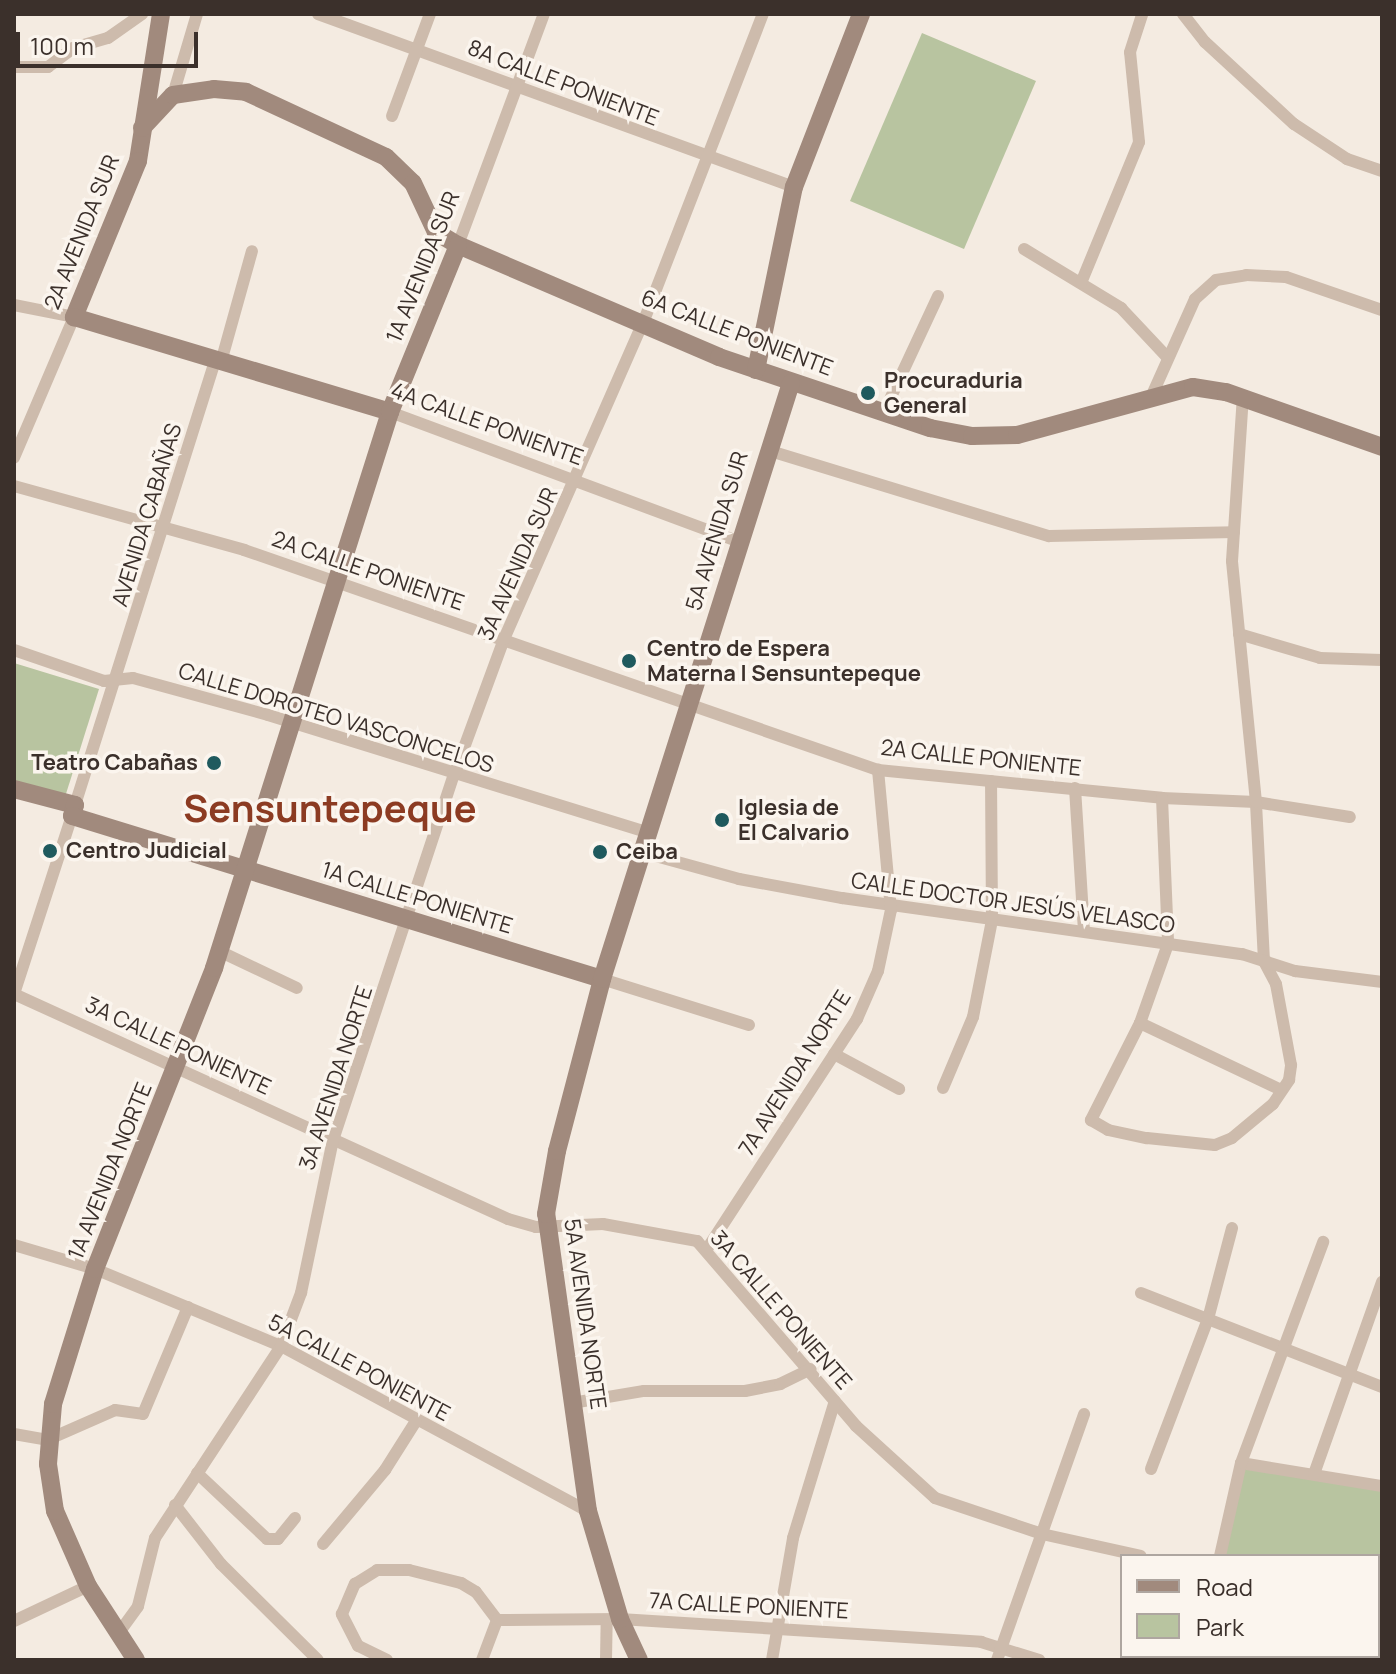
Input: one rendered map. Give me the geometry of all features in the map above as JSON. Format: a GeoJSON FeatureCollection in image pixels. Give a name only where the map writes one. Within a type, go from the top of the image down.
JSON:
{"type":"FeatureCollection","features":[{"type":"Feature","properties":{"kind":"street"},"geometry":{"type":"LineString","coordinates":[[14,67],[48,67],[73,48],[108,38],[142,14]]}},
{"type":"Feature","properties":{"kind":"street","name":"2A AVENIDA SUR"},"geometry":{"type":"LineString","coordinates":[[14,458],[138,161],[161,14]]}},
{"type":"Feature","properties":{"kind":"street"},"geometry":{"type":"LineString","coordinates":[[142,128],[173,95],[197,14]]}},
{"type":"Feature","properties":{"kind":"street","name":"8A CALLE PONIENTE"},"geometry":{"type":"LineString","coordinates":[[318,14],[417,48],[518,90],[704,158],[794,187]]}},
{"type":"Feature","properties":{"kind":"street"},"geometry":{"type":"LineString","coordinates":[[392,116],[430,14]]}},
{"type":"Feature","properties":{"kind":"street","name":"1A AVENIDA SUR"},"geometry":{"type":"LineString","coordinates":[[290,722],[338,584],[390,412],[518,90],[544,14]]}},
{"type":"Feature","properties":{"kind":"street","name":"3A AVENIDA SUR"},"geometry":{"type":"LineString","coordinates":[[454,775],[504,639],[576,482],[643,323],[704,158],[763,14]]}},
{"type":"Feature","properties":{"kind":"street"},"geometry":{"type":"LineString","coordinates":[[756,370],[794,187],[861,14]]}},
{"type":"Feature","properties":{"kind":"street"},"geometry":{"type":"LineString","coordinates":[[1081,283],[1139,142],[1130,52],[1142,14]]}},
{"type":"Feature","properties":{"kind":"street"},"geometry":{"type":"LineString","coordinates":[[1183,14],[1205,42],[1294,124],[1347,159],[1382,171]]}},
{"type":"Feature","properties":{"kind":"street","name":"6A CALLE PONIENTE"},"geometry":{"type":"LineString","coordinates":[[173,95],[214,89],[246,92],[386,157],[413,183],[436,232],[458,245],[756,370],[951,433],[1017,435],[1152,395],[1193,387],[1243,397],[1382,447]]}},
{"type":"Feature","properties":{"kind":"street"},"geometry":{"type":"LineString","coordinates":[[1024,249],[1136,320],[1167,357]]}},
{"type":"Feature","properties":{"kind":"street","name":"AVENIDA CABAÑAS"},"geometry":{"type":"LineString","coordinates":[[14,994],[252,251]]}},
{"type":"Feature","properties":{"kind":"street"},"geometry":{"type":"LineString","coordinates":[[1152,395],[1199,292],[1231,276],[1299,280],[1382,310]]}},
{"type":"Feature","properties":{"kind":"street"},"geometry":{"type":"LineString","coordinates":[[884,412],[938,296]]}},
{"type":"Feature","properties":{"kind":"street"},"geometry":{"type":"LineString","coordinates":[[14,305],[74,317]]}},
{"type":"Feature","properties":{"kind":"street","name":"4A CALLE PONIENTE"},"geometry":{"type":"LineString","coordinates":[[74,317],[390,412],[739,542]]}},
{"type":"Feature","properties":{"kind":"street","name":"5A AVENIDA SUR"},"geometry":{"type":"LineString","coordinates":[[646,832],[791,383]]}},
{"type":"Feature","properties":{"kind":"street"},"geometry":{"type":"LineString","coordinates":[[1162,798],[1168,944],[1140,1023],[1091,1120],[1108,1130],[1215,1145],[1247,1126],[1281,1090],[1291,1065],[1276,984],[1264,961],[1256,802],[1239,634],[1234,532],[1243,397]]}},
{"type":"Feature","properties":{"kind":"street"},"geometry":{"type":"LineString","coordinates":[[767,450],[1049,536],[1234,532]]}},
{"type":"Feature","properties":{"kind":"street","name":"2A CALLE PONIENTE"},"geometry":{"type":"LineString","coordinates":[[14,486],[166,526],[689,702],[878,770],[1162,798],[1256,802],[1350,817]]}},
{"type":"Feature","properties":{"kind":"street"},"geometry":{"type":"LineString","coordinates":[[1239,634],[1320,658],[1382,660]]}},
{"type":"Feature","properties":{"kind":"street","name":"CALLE DOROTEO VASCONCELOS"},"geometry":{"type":"LineString","coordinates":[[14,650],[116,682],[133,678],[290,722],[646,832]]}},
{"type":"Feature","properties":{"kind":"street","name":"1A AVENIDA NORTE"},"geometry":{"type":"LineString","coordinates":[[136,1660],[88,1586],[51,1496],[47,1440],[76,1326],[95,1269],[178,1067],[246,870],[290,722]]}},
{"type":"Feature","properties":{"kind":"street","name":"7A AVENIDA NORTE"},"geometry":{"type":"LineString","coordinates":[[707,1249],[834,1054],[878,971],[891,906],[878,770]]}},
{"type":"Feature","properties":{"kind":"street","name":"3A AVENIDA NORTE"},"geometry":{"type":"LineString","coordinates":[[175,1505],[281,1346],[301,1293],[333,1140],[408,922],[454,775]]}},
{"type":"Feature","properties":{"kind":"street"},"geometry":{"type":"LineString","coordinates":[[943,1088],[973,1017],[992,920],[991,781]]}},
{"type":"Feature","properties":{"kind":"street"},"geometry":{"type":"LineString","coordinates":[[1075,788],[1084,931]]}},
{"type":"Feature","properties":{"kind":"street","name":"1A CALLE PONIENTE"},"geometry":{"type":"LineString","coordinates":[[14,789],[246,870],[749,1025]]}},
{"type":"Feature","properties":{"kind":"street","name":"5A AVENIDA NORTE"},"geometry":{"type":"LineString","coordinates":[[606,1660],[613,1620],[588,1511],[548,1226],[557,1151],[602,979],[646,832]]}},
{"type":"Feature","properties":{"kind":"street","name":"CALLE DOCTOR JESÚS VELASCO"},"geometry":{"type":"LineString","coordinates":[[641,852],[739,879],[891,906],[1168,944],[1264,961],[1295,971],[1382,982]]}},
{"type":"Feature","properties":{"kind":"street"},"geometry":{"type":"LineString","coordinates":[[219,951],[297,988]]}},
{"type":"Feature","properties":{"kind":"street","name":"3A CALLE PONIENTE"},"geometry":{"type":"LineString","coordinates":[[14,994],[508,1219],[548,1226],[640,1228],[685,1236],[707,1249],[835,1401],[935,1498],[1042,1534],[1132,1554]]}},
{"type":"Feature","properties":{"kind":"street"},"geometry":{"type":"LineString","coordinates":[[1140,1023],[1281,1090]]}},
{"type":"Feature","properties":{"kind":"street"},"geometry":{"type":"LineString","coordinates":[[834,1054],[899,1089]]}},
{"type":"Feature","properties":{"kind":"street"},"geometry":{"type":"LineString","coordinates":[[1151,1469],[1208,1319],[1232,1228]]}},
{"type":"Feature","properties":{"kind":"street"},"geometry":{"type":"LineString","coordinates":[[1220,1554],[1241,1463],[1323,1242]]}},
{"type":"Feature","properties":{"kind":"street","name":"5A CALLE PONIENTE"},"geometry":{"type":"LineString","coordinates":[[14,1245],[95,1269],[281,1346],[588,1511]]}},
{"type":"Feature","properties":{"kind":"street"},"geometry":{"type":"LineString","coordinates":[[1314,1474],[1382,1282]]}},
{"type":"Feature","properties":{"kind":"street"},"geometry":{"type":"LineString","coordinates":[[1141,1293],[1382,1387]]}},
{"type":"Feature","properties":{"kind":"street"},"geometry":{"type":"LineString","coordinates":[[14,1434],[47,1440],[115,1410],[143,1414],[148,1410],[188,1307]]}},
{"type":"Feature","properties":{"kind":"street"},"geometry":{"type":"LineString","coordinates":[[572,1403],[644,1391],[745,1391],[780,1384],[811,1369]]}},
{"type":"Feature","properties":{"kind":"street"},"geometry":{"type":"LineString","coordinates":[[772,1660],[775,1628],[793,1538],[835,1401]]}},
{"type":"Feature","properties":{"kind":"street"},"geometry":{"type":"LineString","coordinates":[[997,1660],[1084,1414]]}},
{"type":"Feature","properties":{"kind":"street"},"geometry":{"type":"LineString","coordinates":[[323,1544],[385,1470],[416,1421]]}},
{"type":"Feature","properties":{"kind":"street"},"geometry":{"type":"LineString","coordinates":[[1241,1463],[1382,1486]]}},
{"type":"Feature","properties":{"kind":"street"},"geometry":{"type":"LineString","coordinates":[[197,1473],[267,1539],[278,1539],[295,1518]]}},
{"type":"Feature","properties":{"kind":"street"},"geometry":{"type":"LineString","coordinates":[[118,1634],[138,1606],[155,1538],[175,1505],[221,1564],[318,1660]]}},
{"type":"Feature","properties":{"kind":"street"},"geometry":{"type":"LineString","coordinates":[[387,1660],[358,1646],[342,1614],[355,1584],[377,1570],[409,1570],[461,1583],[476,1592],[497,1620],[482,1660]]}},
{"type":"Feature","properties":{"kind":"street"},"geometry":{"type":"LineString","coordinates":[[14,1621],[88,1586]]}},
{"type":"Feature","properties":{"kind":"street","name":"7A CALLE PONIENTE"},"geometry":{"type":"LineString","coordinates":[[497,1620],[613,1620],[775,1628],[1003,1645],[1039,1660]]}},
{"type":"Feature","properties":{"kind":"street"},"geometry":{"type":"LineString","coordinates":[[613,1620],[639,1660]]}},
{"type":"Feature","properties":{"kind":"green space"},"geometry":{"type":"Polygon","coordinates":[[[922,33],[1036,81],[964,249],[850,201],[922,33]]]}},
{"type":"Feature","properties":{"kind":"green space"},"geometry":{"type":"Polygon","coordinates":[[[14,663],[99,689],[65,797],[14,781],[14,663]]]}},
{"type":"Feature","properties":{"kind":"green space"},"geometry":{"type":"Polygon","coordinates":[[[1242,1466],[1382,1486],[1382,1660],[1310,1658],[1380,1658],[1380,1554],[1220,1554],[1242,1466]]]}},
{"type":"Feature","properties":{"kind":"place","name":"Procuraduria General"},"geometry":{"type":"Point","coordinates":[868,393]}},
{"type":"Feature","properties":{"kind":"place","name":"Centro de Espera Materna | Sensuntepeque"},"geometry":{"type":"Point","coordinates":[629,661]}},
{"type":"Feature","properties":{"kind":"place","name":"Teatro Cabañas"},"geometry":{"type":"Point","coordinates":[214,763]}},
{"type":"Feature","properties":{"kind":"place","name":"Iglesia de El Calvario"},"geometry":{"type":"Point","coordinates":[722,820]}},
{"type":"Feature","properties":{"kind":"place","name":"Centro Judicial"},"geometry":{"type":"Point","coordinates":[50,851]}},
{"type":"Feature","properties":{"kind":"place","name":"Ceiba"},"geometry":{"type":"Point","coordinates":[600,852]}},
{"type":"Feature","properties":{"kind":"district","name":"Sensuntepeque"},"geometry":{"type":"Point","coordinates":[330,808]}}]}
